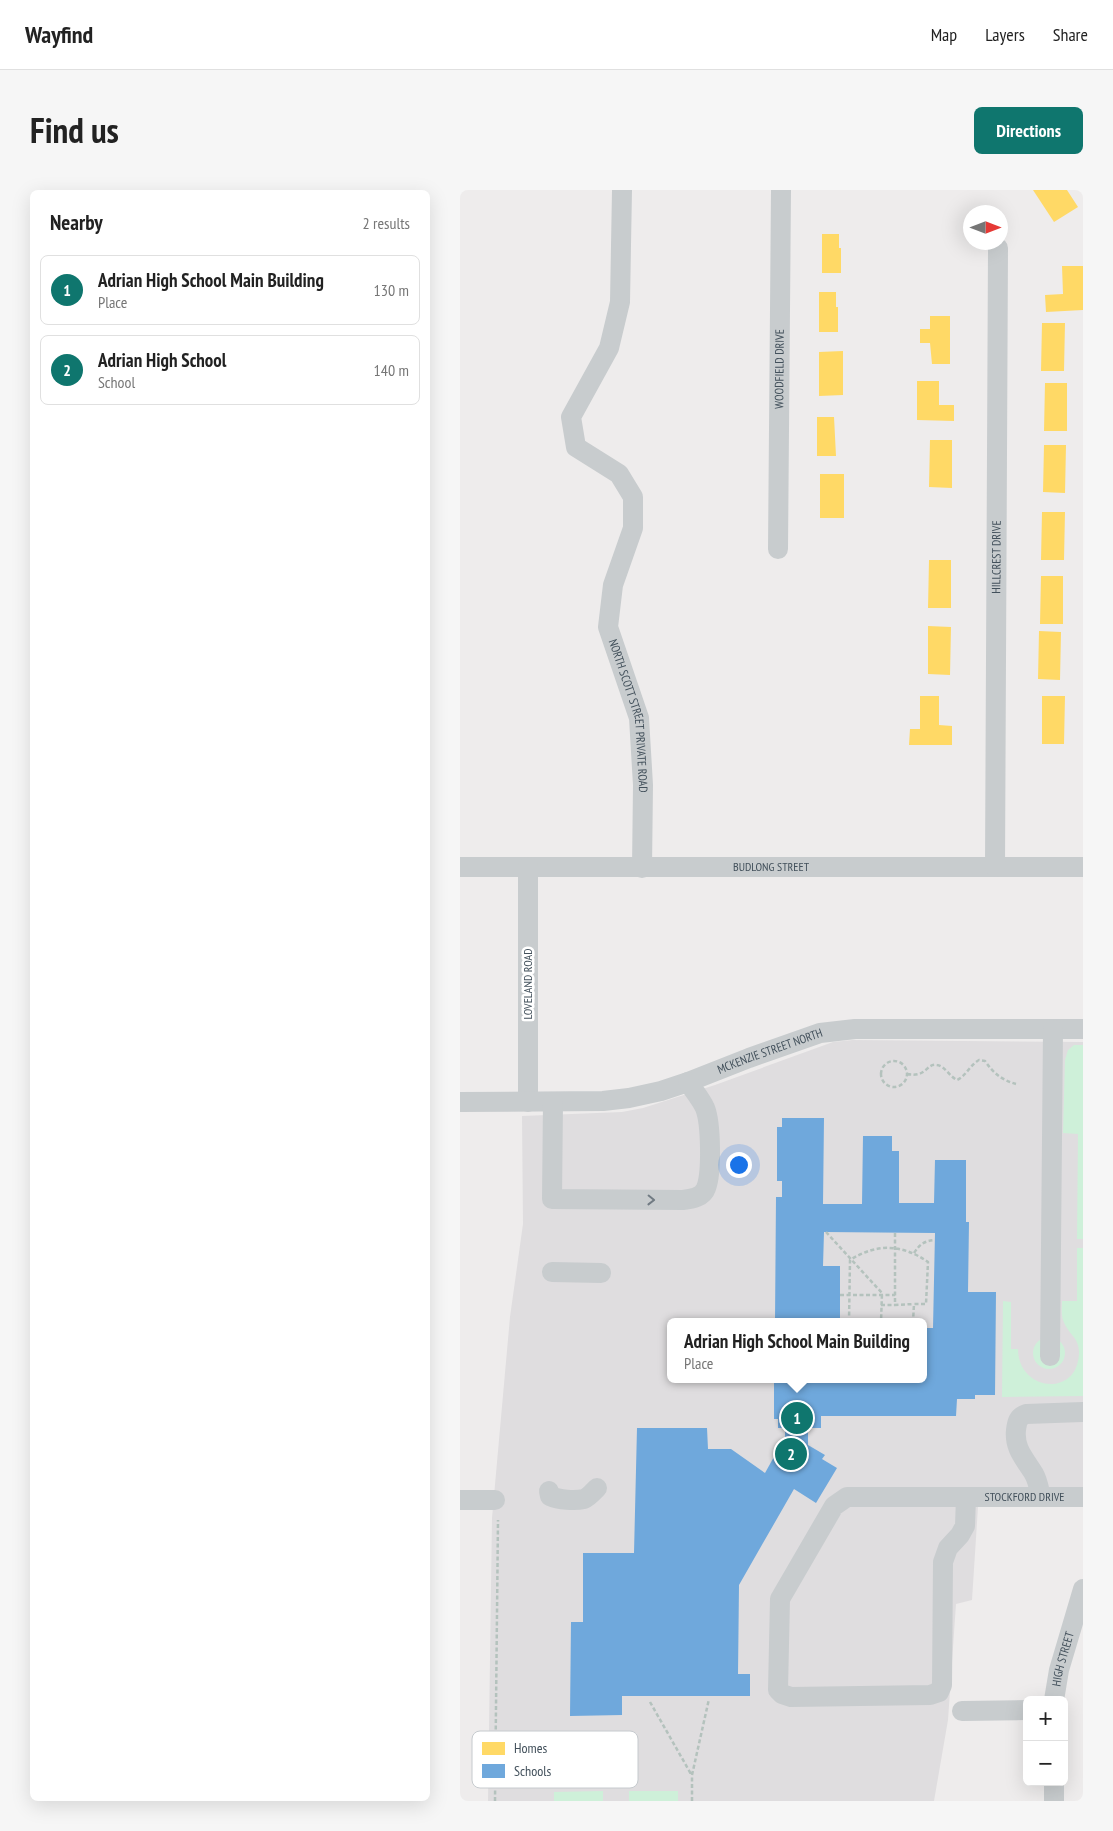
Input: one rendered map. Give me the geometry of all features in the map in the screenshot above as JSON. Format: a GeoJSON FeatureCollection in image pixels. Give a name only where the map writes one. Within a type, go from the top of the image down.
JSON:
{"type":"FeatureCollection","features":[{"type":"Feature","properties":{"kind":"street","name":"NORTH SCOTT STREET PRIVATE ROAD"},"geometry":{"type":"LineString","coordinates":[[622,190],[620,302],[610,348],[571,417],[576,447],[619,474],[633,497],[633,528],[613,585],[608,626],[639,718],[643,785],[642,868]]}},
{"type":"Feature","properties":{"kind":"street","name":"WOODFIELD DRIVE"},"geometry":{"type":"LineString","coordinates":[[778,549],[781,190]]}},
{"type":"Feature","properties":{"kind":"street","name":"HILLCREST DRIVE"},"geometry":{"type":"LineString","coordinates":[[996,867],[998,250]]}},
{"type":"Feature","properties":{"kind":"street","name":"BUDLONG STREET"},"geometry":{"type":"LineString","coordinates":[[460,866],[642,868],[1083,867]]}},
{"type":"Feature","properties":{"kind":"street","name":"LOVELAND ROAD"},"geometry":{"type":"LineString","coordinates":[[528,867],[528,1102]]}},
{"type":"Feature","properties":{"kind":"street","name":"MCKENZIE STREET NORTH"},"geometry":{"type":"LineString","coordinates":[[460,1102],[603,1101],[629,1098],[661,1091],[688,1082],[820,1033],[855,1028],[1083,1029]]}},
{"type":"Feature","properties":{"kind":"street"},"geometry":{"type":"LineString","coordinates":[[1050,1356],[1053,1030]]}},
{"type":"Feature","properties":{"kind":"street"},"geometry":{"type":"LineString","coordinates":[[552,1102],[552,1199],[684,1200],[701,1195],[706,1189],[709,1170],[710,1126],[705,1109],[688,1082]]}},
{"type":"Feature","properties":{"kind":"street"},"geometry":{"type":"LineString","coordinates":[[552,1272],[601,1273]]}},
{"type":"Feature","properties":{"kind":"street"},"geometry":{"type":"LineString","coordinates":[[1041,1497],[1034,1474],[1020,1454],[1017,1445],[1017,1422],[1026,1414],[1083,1412]]}},
{"type":"Feature","properties":{"kind":"street"},"geometry":{"type":"LineString","coordinates":[[549,1491],[550,1496],[556,1498],[583,1499],[597,1488]]}},
{"type":"Feature","properties":{"kind":"street","name":"STOCKFORD DRIVE"},"geometry":{"type":"LineString","coordinates":[[966,1497],[965,1526],[960,1535],[948,1548],[943,1562],[942,1685],[939,1692],[930,1695],[811,1697],[791,1697],[782,1694],[778,1690],[780,1599],[834,1506],[847,1497],[966,1497],[1041,1497],[1083,1497]]}},
{"type":"Feature","properties":{"kind":"street"},"geometry":{"type":"LineString","coordinates":[[460,1500],[495,1500]]}},
{"type":"Feature","properties":{"kind":"street","name":"HIGH STREET"},"geometry":{"type":"LineString","coordinates":[[1055,1696],[1058,1670],[1083,1589]]}},
{"type":"Feature","properties":{"kind":"street"},"geometry":{"type":"LineString","coordinates":[[962,1710],[1023,1710]]}},
{"type":"Feature","properties":{"kind":"street"},"geometry":{"type":"LineString","coordinates":[[1054,1786],[1054,1801]]}},
{"type":"Feature","properties":{"kind":"path"},"geometry":{"type":"LineString","coordinates":[[907,1074],[916,1076],[922,1074],[930,1066],[936,1064],[956,1080],[962,1078],[974,1063],[979,1060],[985,1061],[992,1071],[1003,1080],[1016,1084]]}},
{"type":"Feature","properties":{"kind":"path"},"geometry":{"type":"LineString","coordinates":[[894,1061],[902,1063],[907,1074],[904,1082],[896,1087],[884,1082],[881,1074],[886,1063],[894,1061]]}},
{"type":"Feature","properties":{"kind":"path"},"geometry":{"type":"LineString","coordinates":[[826,1232],[882,1293],[881,1318]]}},
{"type":"Feature","properties":{"kind":"path"},"geometry":{"type":"LineString","coordinates":[[895,1233],[895,1305]]}},
{"type":"Feature","properties":{"kind":"path"},"geometry":{"type":"LineString","coordinates":[[914,1253],[919,1245],[926,1240],[935,1240]]}},
{"type":"Feature","properties":{"kind":"path"},"geometry":{"type":"LineString","coordinates":[[850,1260],[872,1249],[895,1247],[914,1253],[928,1262],[926,1304],[881,1305]]}},
{"type":"Feature","properties":{"kind":"path"},"geometry":{"type":"LineString","coordinates":[[849,1318],[850,1260]]}},
{"type":"Feature","properties":{"kind":"path"},"geometry":{"type":"LineString","coordinates":[[840,1295],[895,1296]]}},
{"type":"Feature","properties":{"kind":"path"},"geometry":{"type":"LineString","coordinates":[[913,1318],[914,1304]]}},
{"type":"Feature","properties":{"kind":"path"},"geometry":{"type":"LineString","coordinates":[[496,1731],[498,1520]]}},
{"type":"Feature","properties":{"kind":"path"},"geometry":{"type":"LineString","coordinates":[[692,1801],[692,1775],[709,1699]]}},
{"type":"Feature","properties":{"kind":"path"},"geometry":{"type":"LineString","coordinates":[[650,1702],[692,1775]]}},
{"type":"Feature","properties":{"kind":"path"},"geometry":{"type":"LineString","coordinates":[[495,1788],[495,1801]]}},
{"type":"Feature","properties":{"kind":"shaded area"},"geometry":{"type":"Polygon","coordinates":[[[853,1040],[1083,1042],[1083,1505],[978,1507],[972,1600],[956,1604],[948,1720],[934,1801],[488,1801],[488,1788],[638,1788],[638,1731],[489,1731],[492,1518],[510,1317],[523,1224],[522,1116],[622,1112],[643,1108],[715,1085],[833,1042],[853,1040]]]}},
{"type":"Feature","properties":{"kind":"green space"},"geometry":{"type":"Polygon","coordinates":[[[1074,1045],[1083,1045],[1083,1239],[1077,1239],[1078,1134],[1063,1133],[1065,1060],[1068,1050],[1074,1045]]]}},
{"type":"Feature","properties":{"kind":"green space"},"geometry":{"type":"Polygon","coordinates":[[[1077,1248],[1083,1248],[1083,1396],[1002,1397],[1003,1301],[1011,1302],[1011,1349],[1018,1349],[1020,1362],[1026,1373],[1035,1380],[1045,1384],[1056,1384],[1066,1380],[1073,1372],[1078,1361],[1079,1347],[1063,1320],[1062,1301],[1077,1301],[1077,1248]]]}},
{"type":"Feature","properties":{"kind":"green space"},"geometry":{"type":"Polygon","coordinates":[[[1049,1337],[1060,1342],[1065,1353],[1060,1364],[1049,1369],[1038,1364],[1033,1353],[1038,1342],[1049,1337]]]}},
{"type":"Feature","properties":{"kind":"green space"},"geometry":{"type":"Polygon","coordinates":[[[603,1791],[603,1801],[554,1801],[554,1792],[603,1791]]]}},
{"type":"Feature","properties":{"kind":"green space"},"geometry":{"type":"Polygon","coordinates":[[[629,1791],[678,1791],[678,1801],[629,1801],[629,1791]]]}},
{"type":"Feature","properties":{"kind":"building: Homes"},"geometry":{"type":"Polygon","coordinates":[[[1033,190],[1067,190],[1078,207],[1054,222],[1033,190]]]}},
{"type":"Feature","properties":{"kind":"building: Homes"},"geometry":{"type":"Polygon","coordinates":[[[822,234],[839,234],[841,273],[822,273],[822,234]]]}},
{"type":"Feature","properties":{"kind":"building: Homes"},"geometry":{"type":"Polygon","coordinates":[[[1062,266],[1083,266],[1083,310],[1046,312],[1045,295],[1063,294],[1062,266]]]}},
{"type":"Feature","properties":{"kind":"building: Homes"},"geometry":{"type":"Polygon","coordinates":[[[819,292],[836,292],[838,332],[819,332],[819,292]]]}},
{"type":"Feature","properties":{"kind":"building: Homes"},"geometry":{"type":"Polygon","coordinates":[[[930,316],[950,316],[950,364],[932,364],[930,343],[920,343],[920,329],[930,329],[930,316]]]}},
{"type":"Feature","properties":{"kind":"building: Homes"},"geometry":{"type":"Polygon","coordinates":[[[1042,323],[1065,323],[1064,371],[1041,371],[1042,323]]]}},
{"type":"Feature","properties":{"kind":"building: Homes"},"geometry":{"type":"Polygon","coordinates":[[[843,351],[843,395],[819,396],[819,352],[843,351]]]}},
{"type":"Feature","properties":{"kind":"building: Homes"},"geometry":{"type":"Polygon","coordinates":[[[917,381],[939,381],[939,405],[954,405],[954,421],[917,420],[917,381]]]}},
{"type":"Feature","properties":{"kind":"building: Homes"},"geometry":{"type":"Polygon","coordinates":[[[1045,383],[1067,383],[1067,431],[1044,431],[1045,383]]]}},
{"type":"Feature","properties":{"kind":"building: Homes"},"geometry":{"type":"Polygon","coordinates":[[[817,417],[834,417],[836,456],[817,456],[817,417]]]}},
{"type":"Feature","properties":{"kind":"building: Homes"},"geometry":{"type":"Polygon","coordinates":[[[930,440],[952,440],[952,488],[929,487],[930,440]]]}},
{"type":"Feature","properties":{"kind":"building: Homes"},"geometry":{"type":"Polygon","coordinates":[[[1044,445],[1066,445],[1065,493],[1043,492],[1044,445]]]}},
{"type":"Feature","properties":{"kind":"building: Homes"},"geometry":{"type":"Polygon","coordinates":[[[820,474],[844,474],[844,518],[820,518],[820,474]]]}},
{"type":"Feature","properties":{"kind":"building: Homes"},"geometry":{"type":"Polygon","coordinates":[[[1042,512],[1065,512],[1064,560],[1041,560],[1042,512]]]}},
{"type":"Feature","properties":{"kind":"building: Homes"},"geometry":{"type":"Polygon","coordinates":[[[929,560],[951,560],[951,608],[928,608],[929,560]]]}},
{"type":"Feature","properties":{"kind":"building: Homes"},"geometry":{"type":"Polygon","coordinates":[[[1041,576],[1063,576],[1063,624],[1040,624],[1041,576]]]}},
{"type":"Feature","properties":{"kind":"building: Homes"},"geometry":{"type":"Polygon","coordinates":[[[928,626],[951,627],[950,675],[928,674],[928,626]]]}},
{"type":"Feature","properties":{"kind":"building: Homes"},"geometry":{"type":"Polygon","coordinates":[[[1039,631],[1061,632],[1060,680],[1038,679],[1039,631]]]}},
{"type":"Feature","properties":{"kind":"building: Homes"},"geometry":{"type":"Polygon","coordinates":[[[920,696],[939,696],[939,725],[952,726],[952,745],[909,745],[910,729],[920,729],[920,696]]]}},
{"type":"Feature","properties":{"kind":"building: Homes"},"geometry":{"type":"Polygon","coordinates":[[[1042,696],[1065,696],[1064,744],[1042,744],[1042,696]]]}},
{"type":"Feature","properties":{"kind":"building: Schools"},"geometry":{"type":"Polygon","coordinates":[[[782,1118],[824,1118],[823,1204],[862,1204],[863,1136],[892,1136],[892,1151],[899,1151],[899,1203],[934,1203],[935,1160],[966,1160],[966,1222],[969,1222],[968,1292],[996,1292],[995,1395],[975,1395],[975,1399],[957,1399],[956,1416],[821,1416],[821,1428],[808,1428],[808,1445],[825,1455],[822,1459],[837,1468],[816,1503],[794,1489],[739,1585],[738,1674],[750,1674],[750,1696],[622,1696],[622,1715],[570,1716],[571,1622],[583,1622],[583,1553],[634,1553],[637,1428],[707,1428],[708,1449],[731,1449],[765,1473],[785,1437],[785,1428],[778,1428],[778,1419],[774,1419],[774,1383],[927,1383],[927,1328],[933,1328],[935,1233],[824,1232],[823,1266],[840,1266],[840,1318],[775,1318],[776,1197],[782,1197],[782,1181],[777,1181],[777,1127],[782,1127],[782,1118]]]}},
{"type":"Feature","properties":{"kind":"place","name":"Adrian High School Main Building"},"geometry":{"type":"Point","coordinates":[797,1418]}},
{"type":"Feature","properties":{"kind":"place","name":"Adrian High School"},"geometry":{"type":"Point","coordinates":[791,1454]}}]}
